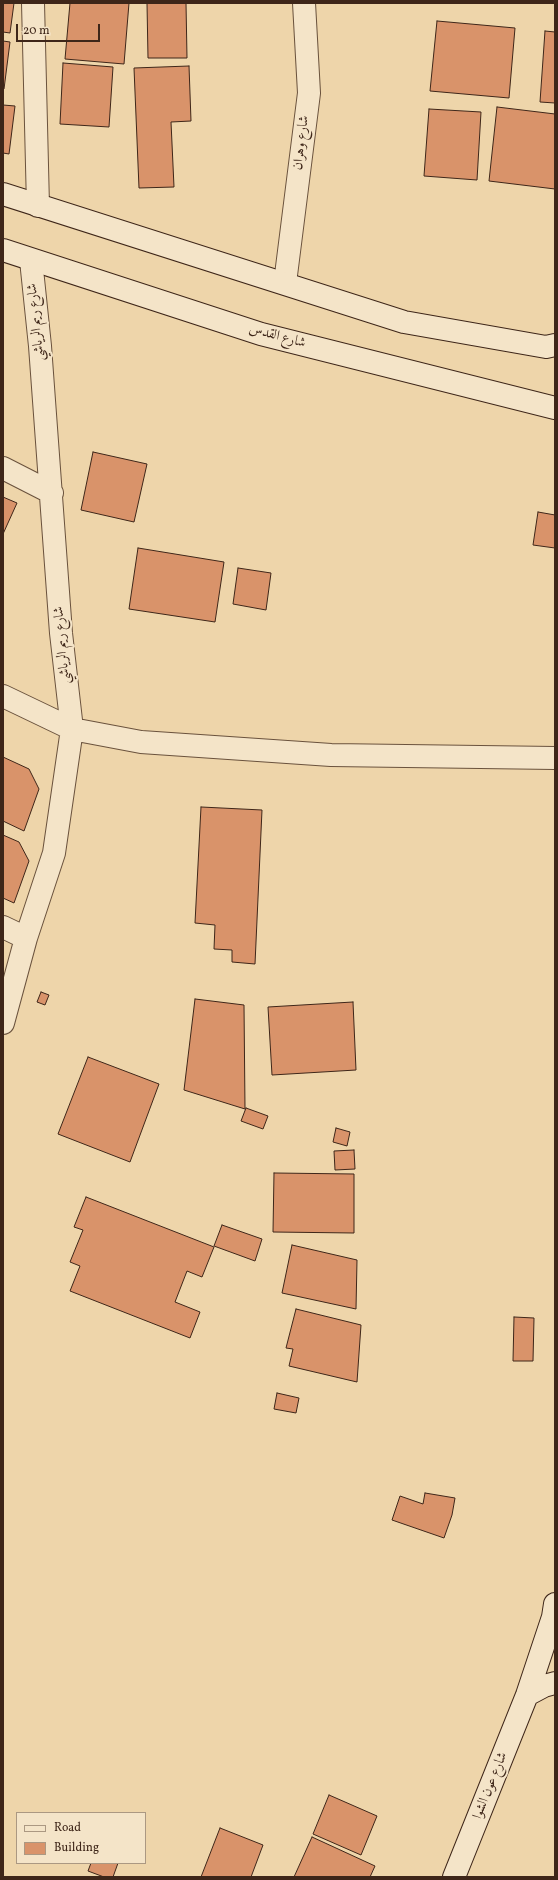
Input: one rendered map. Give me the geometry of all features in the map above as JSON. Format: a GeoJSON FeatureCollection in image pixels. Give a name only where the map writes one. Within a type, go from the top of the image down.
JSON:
{"type":"FeatureCollection","features":[{"type":"Feature","properties":{"kind":"street"},"geometry":{"type":"LineString","coordinates":[[33,3],[38,206]]}},
{"type":"Feature","properties":{"kind":"street","name":"شارع وهران"},"geometry":{"type":"LineString","coordinates":[[285,283],[309,93],[304,3]]}},
{"type":"Feature","properties":{"kind":"street"},"geometry":{"type":"LineString","coordinates":[[3,194],[404,322],[552,347]]}},
{"type":"Feature","properties":{"kind":"street","name":"شارع القدس"},"geometry":{"type":"LineString","coordinates":[[3,250],[261,334],[546,405]]}},
{"type":"Feature","properties":{"kind":"street","name":"شارع ريم الرياشي"},"geometry":{"type":"LineString","coordinates":[[3,1023],[26,938],[54,853],[72,729],[61,633],[52,493],[40,346],[31,260]]}},
{"type":"Feature","properties":{"kind":"street"},"geometry":{"type":"LineString","coordinates":[[546,405],[555,418]]}},
{"type":"Feature","properties":{"kind":"street"},"geometry":{"type":"LineString","coordinates":[[3,468],[52,493]]}},
{"type":"Feature","properties":{"kind":"street"},"geometry":{"type":"LineString","coordinates":[[3,696],[72,729],[142,742],[331,755],[555,758]]}},
{"type":"Feature","properties":{"kind":"street"},"geometry":{"type":"LineString","coordinates":[[3,927],[26,938]]}},
{"type":"Feature","properties":{"kind":"street","name":"شارع عون الشوا"},"geometry":{"type":"LineString","coordinates":[[454,1877],[527,1695],[553,1617],[555,1604]]}},
{"type":"Feature","properties":{"kind":"street"},"geometry":{"type":"LineString","coordinates":[[527,1695],[544,1686],[555,1683]]}},
{"type":"Feature","properties":{"kind":"building"},"geometry":{"type":"Polygon","coordinates":[[[3,3],[14,3],[10,33],[3,32],[3,3]]]}},
{"type":"Feature","properties":{"kind":"building"},"geometry":{"type":"Polygon","coordinates":[[[70,3],[129,3],[124,64],[65,59],[70,3]]]}},
{"type":"Feature","properties":{"kind":"building"},"geometry":{"type":"Polygon","coordinates":[[[147,3],[186,3],[187,58],[148,58],[147,3]]]}},
{"type":"Feature","properties":{"kind":"building"},"geometry":{"type":"Polygon","coordinates":[[[437,21],[515,28],[509,98],[430,91],[437,21]]]}},
{"type":"Feature","properties":{"kind":"building"},"geometry":{"type":"Polygon","coordinates":[[[545,31],[555,32],[555,103],[540,102],[545,31]]]}},
{"type":"Feature","properties":{"kind":"building"},"geometry":{"type":"Polygon","coordinates":[[[3,41],[10,42],[4,89],[3,89],[3,41]]]}},
{"type":"Feature","properties":{"kind":"building"},"geometry":{"type":"Polygon","coordinates":[[[63,63],[113,67],[109,127],[60,124],[63,63]]]}},
{"type":"Feature","properties":{"kind":"building"},"geometry":{"type":"Polygon","coordinates":[[[189,66],[191,121],[171,122],[174,187],[139,188],[134,68],[189,66]]]}},
{"type":"Feature","properties":{"kind":"building"},"geometry":{"type":"Polygon","coordinates":[[[3,105],[15,106],[9,154],[3,153],[3,105]]]}},
{"type":"Feature","properties":{"kind":"building"},"geometry":{"type":"Polygon","coordinates":[[[497,107],[555,114],[555,189],[489,181],[497,107]]]}},
{"type":"Feature","properties":{"kind":"building"},"geometry":{"type":"Polygon","coordinates":[[[429,109],[481,112],[477,180],[424,176],[429,109]]]}},
{"type":"Feature","properties":{"kind":"building"},"geometry":{"type":"Polygon","coordinates":[[[93,452],[147,464],[134,522],[81,510],[93,452]]]}},
{"type":"Feature","properties":{"kind":"building"},"geometry":{"type":"Polygon","coordinates":[[[3,497],[17,503],[3,534],[3,497]]]}},
{"type":"Feature","properties":{"kind":"building"},"geometry":{"type":"Polygon","coordinates":[[[538,512],[555,515],[555,548],[533,545],[538,512]]]}},
{"type":"Feature","properties":{"kind":"building"},"geometry":{"type":"Polygon","coordinates":[[[138,548],[224,562],[215,622],[129,609],[138,548]]]}},
{"type":"Feature","properties":{"kind":"building"},"geometry":{"type":"Polygon","coordinates":[[[238,568],[271,573],[266,610],[233,604],[238,568]]]}},
{"type":"Feature","properties":{"kind":"building"},"geometry":{"type":"Polygon","coordinates":[[[3,757],[29,769],[39,789],[24,831],[3,821],[3,757]]]}},
{"type":"Feature","properties":{"kind":"building"},"geometry":{"type":"Polygon","coordinates":[[[201,807],[262,810],[255,964],[232,962],[232,950],[214,949],[215,925],[195,923],[201,807]]]}},
{"type":"Feature","properties":{"kind":"building"},"geometry":{"type":"Polygon","coordinates":[[[3,835],[19,842],[29,861],[14,903],[3,898],[3,835]]]}},
{"type":"Feature","properties":{"kind":"building"},"geometry":{"type":"Polygon","coordinates":[[[41,992],[49,995],[45,1005],[37,1002],[41,992]]]}},
{"type":"Feature","properties":{"kind":"building"},"geometry":{"type":"Polygon","coordinates":[[[195,999],[244,1005],[245,1109],[184,1090],[195,999]]]}},
{"type":"Feature","properties":{"kind":"building"},"geometry":{"type":"Polygon","coordinates":[[[353,1002],[356,1070],[272,1075],[268,1007],[353,1002]]]}},
{"type":"Feature","properties":{"kind":"building"},"geometry":{"type":"Polygon","coordinates":[[[88,1057],[159,1084],[130,1162],[58,1134],[88,1057]]]}},
{"type":"Feature","properties":{"kind":"building"},"geometry":{"type":"Polygon","coordinates":[[[246,1108],[268,1116],[263,1129],[241,1121],[246,1108]]]}},
{"type":"Feature","properties":{"kind":"building"},"geometry":{"type":"Polygon","coordinates":[[[336,1128],[350,1132],[347,1146],[333,1142],[336,1128]]]}},
{"type":"Feature","properties":{"kind":"building"},"geometry":{"type":"Polygon","coordinates":[[[354,1150],[355,1169],[335,1170],[334,1151],[354,1150]]]}},
{"type":"Feature","properties":{"kind":"building"},"geometry":{"type":"Polygon","coordinates":[[[274,1173],[354,1174],[354,1233],[273,1232],[274,1173]]]}},
{"type":"Feature","properties":{"kind":"building"},"geometry":{"type":"Polygon","coordinates":[[[86,1197],[214,1247],[202,1277],[187,1271],[175,1302],[200,1312],[190,1338],[70,1291],[80,1266],[70,1262],[83,1230],[74,1227],[86,1197]]]}},
{"type":"Feature","properties":{"kind":"building"},"geometry":{"type":"Polygon","coordinates":[[[222,1225],[262,1239],[255,1261],[214,1246],[222,1225]]]}},
{"type":"Feature","properties":{"kind":"building"},"geometry":{"type":"Polygon","coordinates":[[[292,1245],[357,1260],[356,1309],[282,1293],[292,1245]]]}},
{"type":"Feature","properties":{"kind":"building"},"geometry":{"type":"Polygon","coordinates":[[[296,1309],[361,1325],[357,1382],[289,1366],[293,1349],[286,1348],[296,1309]]]}},
{"type":"Feature","properties":{"kind":"building"},"geometry":{"type":"Polygon","coordinates":[[[514,1317],[534,1318],[533,1361],[513,1361],[514,1317]]]}},
{"type":"Feature","properties":{"kind":"building"},"geometry":{"type":"Polygon","coordinates":[[[277,1393],[299,1398],[296,1413],[274,1409],[277,1393]]]}},
{"type":"Feature","properties":{"kind":"building"},"geometry":{"type":"Polygon","coordinates":[[[425,1493],[455,1498],[452,1515],[444,1538],[392,1520],[400,1496],[423,1504],[425,1493]]]}},
{"type":"Feature","properties":{"kind":"building"},"geometry":{"type":"Polygon","coordinates":[[[329,1795],[377,1816],[361,1855],[313,1834],[329,1795]]]}},
{"type":"Feature","properties":{"kind":"building"},"geometry":{"type":"Polygon","coordinates":[[[220,1828],[263,1845],[251,1877],[201,1877],[220,1828]]]}},
{"type":"Feature","properties":{"kind":"building"},"geometry":{"type":"Polygon","coordinates":[[[312,1837],[375,1866],[370,1877],[294,1877],[312,1837]]]}},
{"type":"Feature","properties":{"kind":"building"},"geometry":{"type":"Polygon","coordinates":[[[91,1864],[118,1864],[113,1877],[104,1877],[88,1871],[91,1864]]]}}]}
